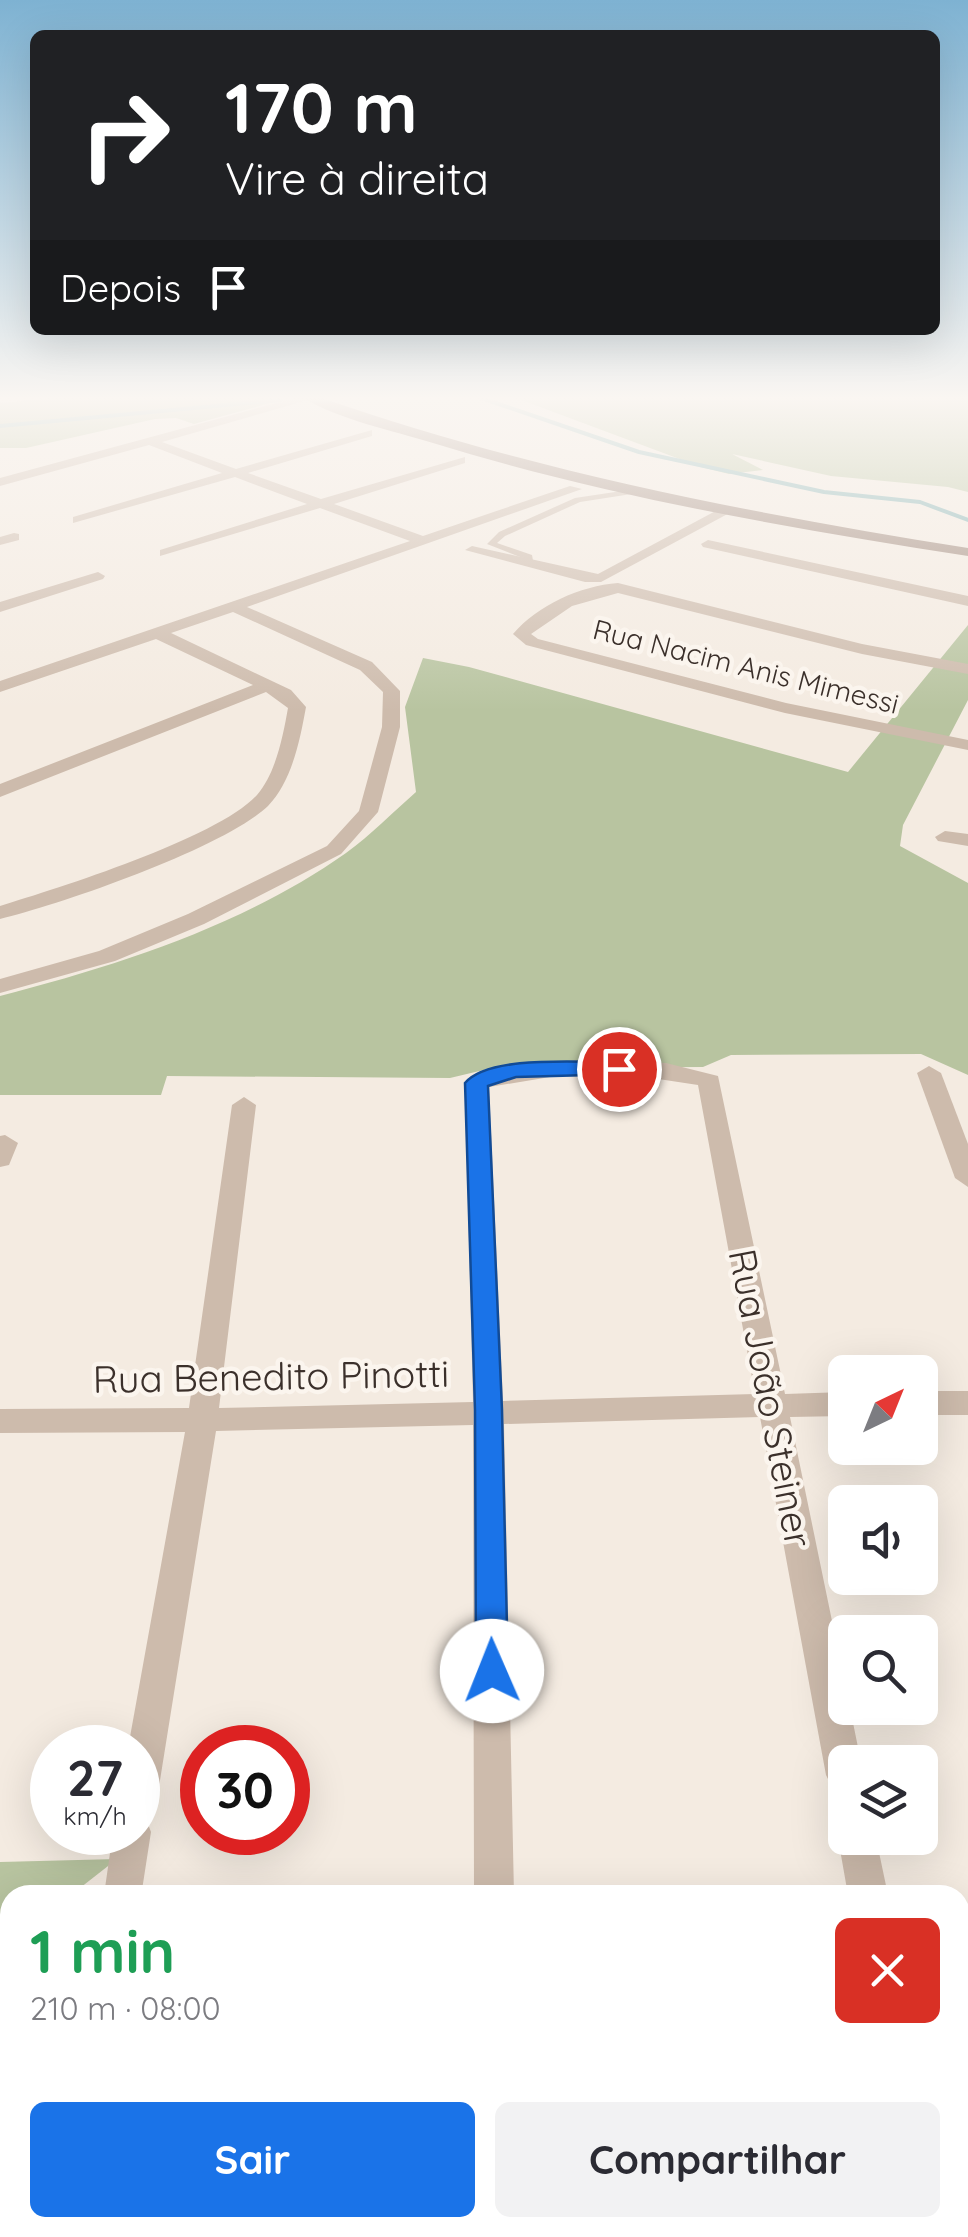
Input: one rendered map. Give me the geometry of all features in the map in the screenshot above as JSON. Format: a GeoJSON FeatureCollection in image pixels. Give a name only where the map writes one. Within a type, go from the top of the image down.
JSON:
{"type":"FeatureCollection","features":[{"type":"Feature","properties":{"kind":"street"},"geometry":{"type":"LineString","coordinates":[[78,520],[134,502]]}},
{"type":"Feature","properties":{"kind":"street"},"geometry":{"type":"LineString","coordinates":[[310,502],[425,542]]}},
{"type":"Feature","properties":{"kind":"street"},"geometry":{"type":"LineString","coordinates":[[165,554],[331,502]]}},
{"type":"Feature","properties":{"kind":"street"},"geometry":{"type":"LineString","coordinates":[[0,687],[537,502]]}},
{"type":"Feature","properties":{"kind":"street"},"geometry":{"type":"LineString","coordinates":[[710,502],[968,552]]}},
{"type":"Feature","properties":{"kind":"street"},"geometry":{"type":"LineString","coordinates":[[472,550],[601,578],[732,507],[968,542]]}},
{"type":"Feature","properties":{"kind":"street"},"geometry":{"type":"LineString","coordinates":[[708,544],[968,602]]}},
{"type":"Feature","properties":{"kind":"street"},"geometry":{"type":"LineString","coordinates":[[0,607],[98,576]]}},
{"type":"Feature","properties":{"kind":"street","name":"Rua Nacim Anis Mimessi"},"geometry":{"type":"LineString","coordinates":[[968,669],[862,649],[611,587],[524,629],[521,636],[730,694],[968,746]]}},
{"type":"Feature","properties":{"kind":"street"},"geometry":{"type":"LineString","coordinates":[[0,986],[107,956],[196,919],[334,850],[368,812],[391,727],[391,691],[366,666],[232,606]]}},
{"type":"Feature","properties":{"kind":"street"},"geometry":{"type":"LineString","coordinates":[[0,913],[130,867],[232,821],[262,801],[279,768],[297,707],[285,694],[157,633]]}},
{"type":"Feature","properties":{"kind":"street"},"geometry":{"type":"LineString","coordinates":[[0,791],[268,686]]}},
{"type":"Feature","properties":{"kind":"street"},"geometry":{"type":"LineString","coordinates":[[0,769],[22,782]]}},
{"type":"Feature","properties":{"kind":"street"},"geometry":{"type":"LineString","coordinates":[[945,836],[968,840]]}},
{"type":"Feature","properties":{"kind":"street","name":"Rua João Steiner"},"geometry":{"type":"LineString","coordinates":[[488,1410],[476,1083],[487,1076],[516,1071],[676,1070],[702,1075],[709,1080],[839,1745]]}},
{"type":"Feature","properties":{"kind":"street"},"geometry":{"type":"LineString","coordinates":[[929,1073],[968,1178]]}},
{"type":"Feature","properties":{"kind":"street"},"geometry":{"type":"LineString","coordinates":[[151,1725],[202,1422],[244,1104]]}},
{"type":"Feature","properties":{"kind":"street"},"geometry":{"type":"LineString","coordinates":[[938,1403],[968,1402]]}},
{"type":"Feature","properties":{"kind":"street","name":"Rua Benedito Pinotti"},"geometry":{"type":"LineString","coordinates":[[0,1421],[202,1422],[488,1410],[828,1404]]}},
{"type":"Feature","properties":{"kind":"street"},"geometry":{"type":"LineString","coordinates":[[488,1410],[494,1885]]}},
{"type":"Feature","properties":{"kind":"street"},"geometry":{"type":"LineString","coordinates":[[123,1885],[128,1855]]}},
{"type":"Feature","properties":{"kind":"street"},"geometry":{"type":"LineString","coordinates":[[860,1855],[866,1885]]}},
{"type":"Feature","properties":{"kind":"lane"},"geometry":{"type":"LineString","coordinates":[[532,564],[526,556],[491,544],[502,534],[573,502]]}},
{"type":"Feature","properties":{"kind":"green space"},"geometry":{"type":"Polygon","coordinates":[[[968,625],[968,700],[903,825],[900,846],[968,883],[968,1075],[921,1054],[731,1055],[703,1067],[492,1068],[450,1078],[167,1076],[161,1095],[0,1095],[0,996],[180,940],[266,901],[346,853],[416,792],[405,707],[423,658],[469,667],[848,772],[968,625]]]}},
{"type":"Feature","properties":{"kind":"green space"},"geometry":{"type":"Polygon","coordinates":[[[117,1859],[84,1885],[0,1885],[0,1862],[117,1859]]]}},
{"type":"Feature","properties":{"kind":"waterway"},"geometry":{"type":"LineString","coordinates":[[921,502],[968,520]]}},
{"type":"Feature","properties":{"kind":"route"},"geometry":{"type":"LineString","coordinates":[[492,1671],[488,1410],[476,1083],[487,1076],[516,1071],[619,1069]]}}]}
